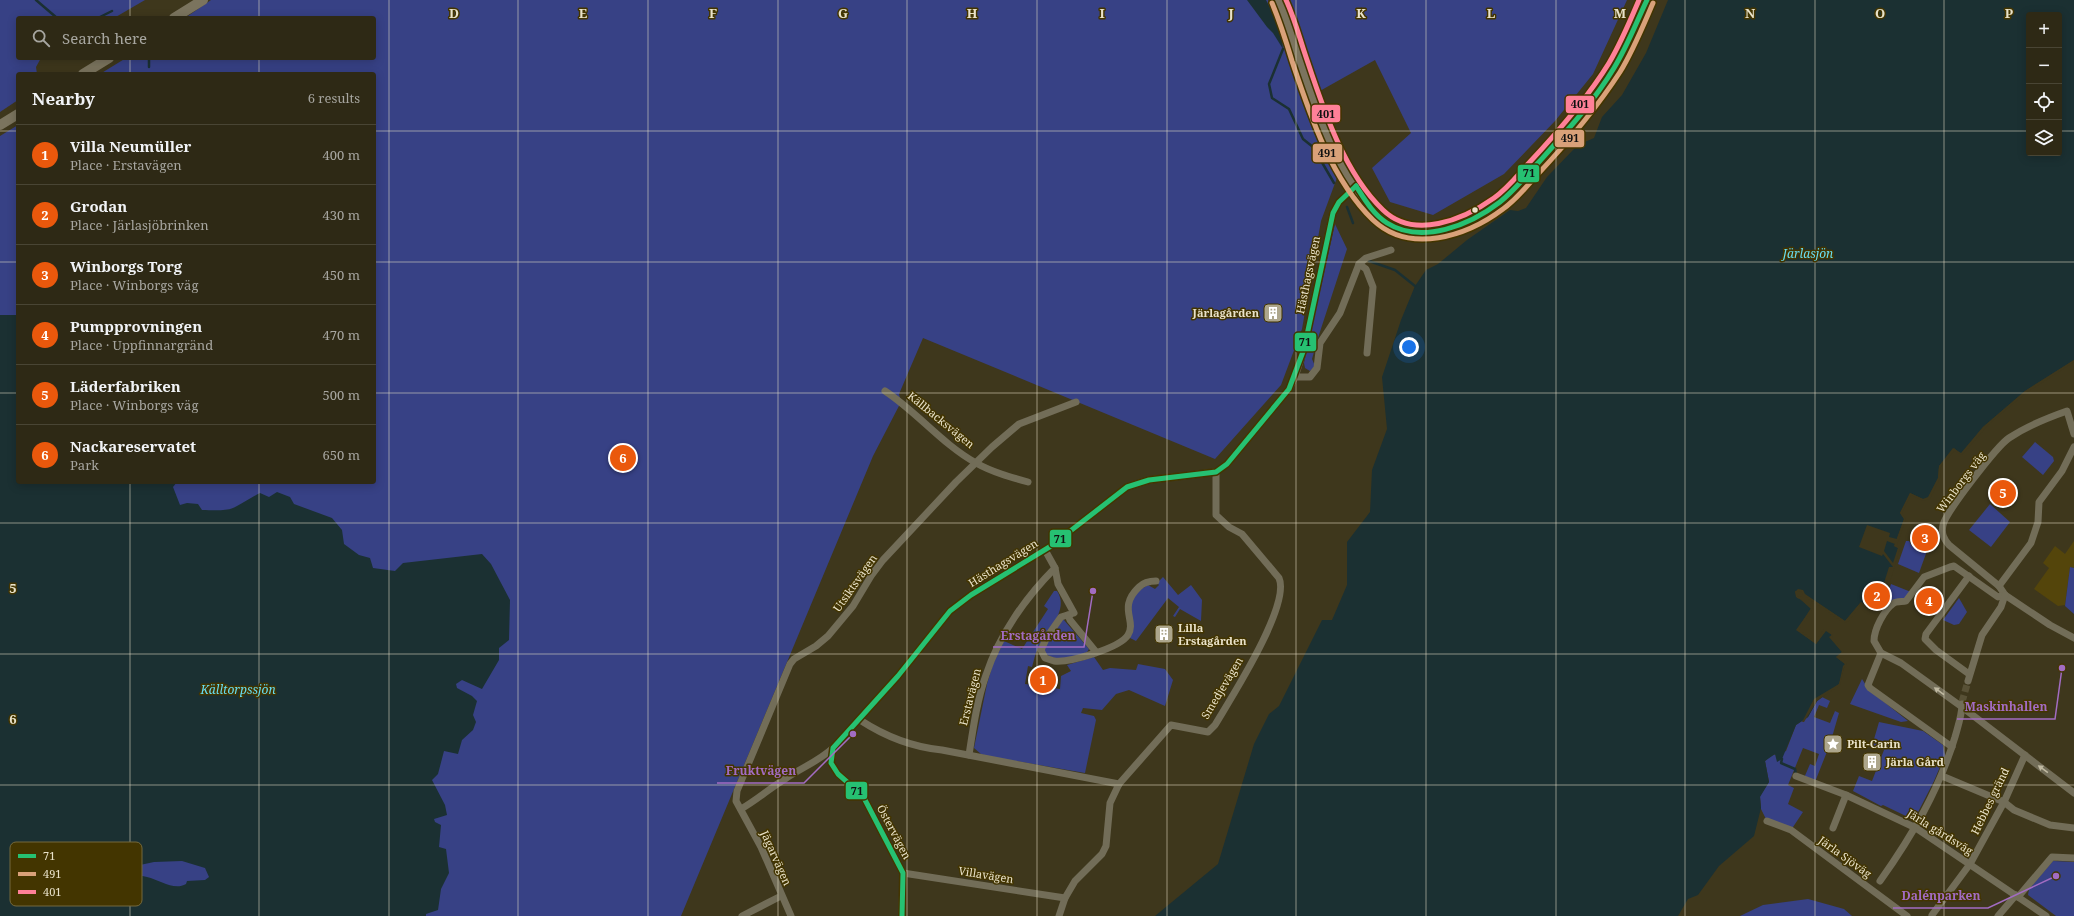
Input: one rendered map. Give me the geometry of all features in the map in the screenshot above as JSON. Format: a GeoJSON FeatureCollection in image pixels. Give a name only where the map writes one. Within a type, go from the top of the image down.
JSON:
{"type":"FeatureCollection","features":[{"type":"Feature","properties":{"kind":"main road"},"geometry":{"type":"LineString","coordinates":[[177,16],[203,0]]}},
{"type":"Feature","properties":{"kind":"main road"},"geometry":{"type":"LineString","coordinates":[[1278,0],[1312,97],[1336,153],[1356,186],[1378,216],[1394,227],[1406,232],[1418,233],[1443,230],[1488,210],[1508,195],[1569,129],[1610,75],[1647,0]]}},
{"type":"Feature","properties":{"kind":"main road"},"geometry":{"type":"LineString","coordinates":[[86,72],[106,60]]}},
{"type":"Feature","properties":{"kind":"main road"},"geometry":{"type":"LineString","coordinates":[[0,125],[16,115]]}},
{"type":"Feature","properties":{"kind":"street","name":"Hästhagsvägen"},"geometry":{"type":"LineString","coordinates":[[742,809],[763,796],[784,780],[822,757],[833,748],[860,720],[950,611],[971,595],[1045,550],[1127,487],[1150,480],[1216,472],[1227,464],[1289,389],[1295,377],[1304,349],[1333,213],[1339,202],[1356,186]]}},
{"type":"Feature","properties":{"kind":"street"},"geometry":{"type":"LineString","coordinates":[[1295,377],[1310,377],[1317,368],[1320,343],[1340,313],[1359,264],[1366,258],[1391,250]]}},
{"type":"Feature","properties":{"kind":"street"},"geometry":{"type":"LineString","coordinates":[[1359,264],[1366,269],[1373,287],[1367,353]]}},
{"type":"Feature","properties":{"kind":"street","name":"Källbacksvägen"},"geometry":{"type":"LineString","coordinates":[[885,391],[901,402],[960,452],[996,472],[1028,482]]}},
{"type":"Feature","properties":{"kind":"street","name":"Utsiktsvägen"},"geometry":{"type":"LineString","coordinates":[[742,809],[736,801],[737,791],[790,664],[794,658],[816,646],[828,636],[853,606],[871,576],[883,560],[976,462],[1019,424],[1076,402]]}},
{"type":"Feature","properties":{"kind":"street","name":"Winborgs väg"},"geometry":{"type":"LineString","coordinates":[[2074,434],[2067,411],[2038,422],[2008,439],[1959,500],[1943,524],[1942,532],[1945,540],[1999,586],[2005,595],[2050,625],[2074,638]]}},
{"type":"Feature","properties":{"kind":"street"},"geometry":{"type":"LineString","coordinates":[[1999,586],[2031,543],[2038,522],[2039,502],[2062,471],[2074,447]]}},
{"type":"Feature","properties":{"kind":"street","name":"Smedjevägen"},"geometry":{"type":"LineString","coordinates":[[1059,916],[1065,898],[1080,874],[1102,854],[1106,846],[1110,803],[1119,784],[1171,726],[1208,732],[1215,725],[1264,639],[1280,599],[1282,586],[1279,578],[1242,534],[1229,527],[1216,515],[1216,472]]}},
{"type":"Feature","properties":{"kind":"street"},"geometry":{"type":"LineString","coordinates":[[1045,550],[1055,568],[1058,584],[1071,614],[1070,620],[1096,652]]}},
{"type":"Feature","properties":{"kind":"street"},"geometry":{"type":"LineString","coordinates":[[2005,595],[1998,598],[1954,566],[1924,578],[1906,601],[1895,602],[1877,626],[1874,641],[1881,653],[1900,663],[1962,704],[2074,793]]}},
{"type":"Feature","properties":{"kind":"street","name":"Erstavägen"},"geometry":{"type":"LineString","coordinates":[[969,755],[985,676],[993,656],[1016,616],[1055,568]]}},
{"type":"Feature","properties":{"kind":"street"},"geometry":{"type":"LineString","coordinates":[[1969,576],[1926,634],[1926,639],[1936,650],[1969,677],[1982,636],[2001,607],[2005,595]]}},
{"type":"Feature","properties":{"kind":"street"},"geometry":{"type":"LineString","coordinates":[[1071,614],[1061,617],[1047,637],[1041,650],[1045,658],[1055,661],[1071,659],[1114,647],[1128,636],[1131,627],[1128,602],[1132,593],[1141,585],[1156,581]]}},
{"type":"Feature","properties":{"kind":"street"},"geometry":{"type":"LineString","coordinates":[[1881,653],[1868,685],[1870,688],[1952,747]]}},
{"type":"Feature","properties":{"kind":"street"},"geometry":{"type":"LineString","coordinates":[[1880,881],[1916,828],[1942,776],[1952,747],[1962,704]]}},
{"type":"Feature","properties":{"kind":"street"},"geometry":{"type":"LineString","coordinates":[[860,720],[876,730],[918,748],[969,755],[1119,784]]}},
{"type":"Feature","properties":{"kind":"street","name":"Östervägen"},"geometry":{"type":"LineString","coordinates":[[833,748],[831,763],[838,774],[863,796],[903,873],[902,916]]}},
{"type":"Feature","properties":{"kind":"street","name":"Hebbes gränd"},"geometry":{"type":"LineString","coordinates":[[1932,916],[1970,864],[2004,802],[2025,755]]}},
{"type":"Feature","properties":{"kind":"street","name":"Järla gårdsväg"},"geometry":{"type":"LineString","coordinates":[[1796,776],[1846,795],[1916,828],[2046,916]]}},
{"type":"Feature","properties":{"kind":"street"},"geometry":{"type":"LineString","coordinates":[[1942,776],[2004,802],[2014,810],[2050,825],[2074,828]]}},
{"type":"Feature","properties":{"kind":"street"},"geometry":{"type":"LineString","coordinates":[[1833,828],[1846,795]]}},
{"type":"Feature","properties":{"kind":"street","name":"Jägarvägen"},"geometry":{"type":"LineString","coordinates":[[742,809],[761,847],[791,916]]}},
{"type":"Feature","properties":{"kind":"street","name":"Järla Sjöväg"},"geometry":{"type":"LineString","coordinates":[[1768,821],[1791,830],[1907,916]]}},
{"type":"Feature","properties":{"kind":"street"},"geometry":{"type":"LineString","coordinates":[[1998,916],[2052,857],[2074,858]]}},
{"type":"Feature","properties":{"kind":"street","name":"Villavägen"},"geometry":{"type":"LineString","coordinates":[[903,873],[1065,898]]}},
{"type":"Feature","properties":{"kind":"street"},"geometry":{"type":"LineString","coordinates":[[742,916],[781,896]]}},
{"type":"Feature","properties":{"kind":"shaded area"},"geometry":{"type":"Polygon","coordinates":[[[0,0],[145,0],[117,16],[16,16],[16,60],[40,60],[36,67],[37,72],[16,72],[16,101],[0,112],[0,0]]]}},
{"type":"Feature","properties":{"kind":"shaded area"},"geometry":{"type":"Polygon","coordinates":[[[211,0],[1268,0],[1338,175],[1321,221],[1302,329],[1281,385],[1215,459],[923,338],[899,394],[901,402],[873,456],[681,916],[0,916],[0,136],[16,126],[16,484],[376,484],[376,72],[103,72],[123,60],[376,60],[376,16],[188,16],[211,0]]]}},
{"type":"Feature","properties":{"kind":"shaded area"},"geometry":{"type":"Polygon","coordinates":[[[1290,0],[1627,0],[1593,74],[1555,121],[1504,174],[1433,215],[1390,202],[1372,168],[1411,133],[1375,60],[1318,92],[1290,0]]]}},
{"type":"Feature","properties":{"kind":"shaded area"},"geometry":{"type":"Polygon","coordinates":[[[1335,224],[1347,249],[1312,359],[1315,366],[1310,371],[1305,368],[1304,363],[1335,224]]]}},
{"type":"Feature","properties":{"kind":"shaded area"},"geometry":{"type":"Polygon","coordinates":[[[2035,442],[2053,457],[2054,461],[2043,475],[2022,457],[2035,442]]]}},
{"type":"Feature","properties":{"kind":"shaded area"},"geometry":{"type":"Polygon","coordinates":[[[1990,504],[2010,522],[1991,547],[1969,530],[1990,504]]]}},
{"type":"Feature","properties":{"kind":"shaded area"},"geometry":{"type":"Polygon","coordinates":[[[1906,541],[1909,541],[1912,546],[1928,548],[1919,573],[1898,564],[1906,541]]]}},
{"type":"Feature","properties":{"kind":"shaded area"},"geometry":{"type":"Polygon","coordinates":[[[2074,541],[2074,568],[2070,567],[2065,605],[2058,606],[2034,589],[2049,568],[2043,563],[2055,546],[2065,554],[2074,541]]]}},
{"type":"Feature","properties":{"kind":"shaded area"},"geometry":{"type":"Polygon","coordinates":[[[2070,567],[2074,568],[2074,614],[2065,606],[2070,567]]]}},
{"type":"Feature","properties":{"kind":"shaded area"},"geometry":{"type":"Polygon","coordinates":[[[1163,577],[1178,595],[1191,585],[1202,600],[1201,621],[1180,609],[1175,617],[1173,616],[1179,607],[1168,598],[1136,641],[1130,638],[1130,604],[1135,593],[1148,585],[1155,589],[1159,585],[1157,583],[1163,577]]]}},
{"type":"Feature","properties":{"kind":"shaded area"},"geometry":{"type":"Polygon","coordinates":[[[1891,584],[1911,592],[1906,599],[1876,606],[1871,598],[1875,591],[1883,596],[1889,590],[1891,584]]]}},
{"type":"Feature","properties":{"kind":"shaded area"},"geometry":{"type":"Polygon","coordinates":[[[1054,591],[1057,591],[1060,598],[1061,606],[1059,613],[1038,648],[1032,667],[1028,666],[1025,684],[1060,689],[1061,676],[1071,671],[1067,665],[1094,657],[1103,670],[1110,668],[1136,670],[1138,664],[1165,669],[1173,680],[1165,706],[1129,690],[1116,694],[1102,710],[1083,708],[1081,713],[1094,716],[1096,720],[1085,773],[987,756],[981,754],[974,748],[987,684],[993,664],[1004,641],[1022,649],[1048,609],[1044,606],[1054,591]]]}},
{"type":"Feature","properties":{"kind":"shaded area"},"geometry":{"type":"Polygon","coordinates":[[[1959,598],[1967,612],[1959,624],[1954,625],[1943,620],[1959,598]]]}},
{"type":"Feature","properties":{"kind":"shaded area"},"geometry":{"type":"Polygon","coordinates":[[[1063,619],[1089,649],[1087,652],[1071,658],[1059,658],[1048,655],[1044,652],[1045,646],[1063,619]]]}},
{"type":"Feature","properties":{"kind":"shaded area"},"geometry":{"type":"Polygon","coordinates":[[[1862,679],[1869,690],[1908,721],[1901,722],[1850,704],[1862,679]]]}},
{"type":"Feature","properties":{"kind":"shaded area"},"geometry":{"type":"Polygon","coordinates":[[[1822,697],[1830,701],[1827,708],[1819,705],[1814,717],[1830,723],[1835,711],[1839,713],[1830,744],[1815,782],[1804,778],[1810,764],[1815,766],[1819,754],[1803,748],[1788,785],[1794,788],[1788,804],[1803,812],[1791,830],[1767,821],[1761,809],[1760,796],[1769,782],[1765,761],[1770,756],[1786,751],[1796,725],[1808,717],[1817,701],[1822,697]]]}},
{"type":"Feature","properties":{"kind":"shaded area"},"geometry":{"type":"Polygon","coordinates":[[[1879,722],[1923,731],[1943,745],[1945,755],[1934,781],[1915,818],[1908,817],[1883,805],[1881,806],[1853,791],[1859,776],[1872,781],[1884,750],[1872,746],[1879,722]]]}},
{"type":"Feature","properties":{"kind":"shaded area"},"geometry":{"type":"Polygon","coordinates":[[[2053,861],[2074,862],[2074,916],[2056,916],[2028,895],[2029,889],[2053,861]]]}},
{"type":"Feature","properties":{"kind":"shaded area"},"geometry":{"type":"Polygon","coordinates":[[[1808,899],[1844,909],[1852,916],[1740,916],[1763,905],[1808,899]]]}},
{"type":"Feature","properties":{"kind":"water"},"geometry":{"type":"Polygon","coordinates":[[[1247,0],[1266,0],[1275,18],[1283,49],[1273,33],[1247,0]]]}},
{"type":"Feature","properties":{"kind":"water","name":"Järlasjön"},"geometry":{"type":"Polygon","coordinates":[[[1668,0],[2074,0],[2074,360],[2025,391],[1983,427],[1961,454],[1954,448],[1939,466],[1938,478],[1928,498],[1923,499],[1910,493],[1900,513],[1904,519],[1894,546],[1898,548],[1887,588],[1880,594],[1875,591],[1871,598],[1876,606],[1874,609],[1871,609],[1861,602],[1845,621],[1804,594],[1803,590],[1795,591],[1797,598],[1811,608],[1797,630],[1816,644],[1826,630],[1832,635],[1830,637],[1842,652],[1836,657],[1845,664],[1839,684],[1817,701],[1808,717],[1796,725],[1782,759],[1777,762],[1775,754],[1765,761],[1769,782],[1760,797],[1761,808],[1754,836],[1719,866],[1698,895],[1688,899],[1678,916],[1155,916],[1218,864],[1254,744],[1269,714],[1279,706],[1322,620],[1332,620],[1347,585],[1347,542],[1370,512],[1372,470],[1387,429],[1382,377],[1401,320],[1415,286],[1426,270],[1438,264],[1467,240],[1510,210],[1518,211],[1526,208],[1547,177],[1573,150],[1580,144],[1594,138],[1602,117],[1622,95],[1646,53],[1668,0]]]}},
{"type":"Feature","properties":{"kind":"water","name":"Källtorpssjön"},"geometry":{"type":"Polygon","coordinates":[[[0,315],[16,315],[16,484],[175,484],[173,487],[180,505],[187,503],[198,504],[202,510],[229,509],[260,493],[269,497],[277,492],[290,497],[294,504],[332,518],[342,530],[344,544],[359,555],[370,558],[373,568],[395,571],[403,563],[482,554],[491,564],[510,600],[509,640],[499,648],[499,660],[482,689],[462,680],[456,684],[457,688],[472,696],[477,701],[473,715],[476,722],[473,730],[462,740],[458,754],[444,751],[438,774],[432,780],[445,805],[447,815],[434,819],[435,822],[441,825],[439,847],[446,849],[449,873],[441,889],[438,910],[426,914],[426,916],[0,916],[0,315]]]}},
{"type":"Feature","properties":{"kind":"pier"},"geometry":{"type":"Polygon","coordinates":[[[2074,360],[2074,362],[2026,393],[1990,423],[1962,455],[1954,451],[1941,467],[1940,478],[1930,499],[1923,501],[1911,495],[1902,513],[1906,519],[1897,545],[1900,548],[1888,589],[1882,595],[1880,594],[1887,588],[1883,586],[1889,567],[1893,567],[1883,554],[1882,556],[1859,547],[1867,525],[1890,533],[1889,537],[1897,539],[1904,519],[1900,513],[1910,493],[1923,499],[1928,497],[1938,478],[1939,466],[1953,448],[1961,453],[1983,427],[2025,391],[2074,360]],[[1887,541],[1884,551],[1893,563],[1898,548],[1894,546],[1895,544],[1887,541]]]}},
{"type":"Feature","properties":{"kind":"pier"},"geometry":{"type":"Polygon","coordinates":[[[1798,589],[1803,590],[1805,594],[1845,621],[1861,602],[1871,609],[1878,606],[1875,610],[1870,611],[1861,605],[1849,621],[1844,623],[1803,595],[1801,591],[1797,592],[1797,596],[1802,597],[1813,608],[1799,630],[1815,641],[1824,629],[1827,629],[1833,634],[1832,637],[1844,651],[1839,657],[1843,658],[1847,664],[1844,668],[1840,685],[1817,701],[1804,722],[1802,722],[1814,699],[1839,684],[1843,666],[1845,664],[1836,657],[1842,652],[1829,637],[1832,635],[1826,631],[1816,644],[1796,630],[1811,609],[1796,597],[1795,592],[1798,589]]]}},
{"type":"Feature","properties":{"kind":"waterway"},"geometry":{"type":"LineString","coordinates":[[36,0],[55,16]]}},
{"type":"Feature","properties":{"kind":"waterway"},"geometry":{"type":"LineString","coordinates":[[102,16],[112,11]]}},
{"type":"Feature","properties":{"kind":"waterway"},"geometry":{"type":"LineString","coordinates":[[1283,49],[1269,84],[1272,98],[1289,109],[1303,139],[1313,147],[1334,183]]}},
{"type":"Feature","properties":{"kind":"waterway"},"geometry":{"type":"LineString","coordinates":[[149,60],[149,67]]}},
{"type":"Feature","properties":{"kind":"waterway"},"geometry":{"type":"LineString","coordinates":[[1347,207],[1353,223]]}},
{"type":"Feature","properties":{"kind":"waterway"},"geometry":{"type":"LineString","coordinates":[[1369,261],[1395,270],[1415,286]]}},
{"type":"Feature","properties":{"kind":"waterway"},"geometry":{"type":"LineString","coordinates":[[1782,759],[1781,763],[1795,769],[1796,775]]}},
{"type":"Feature","properties":{"kind":"tunnel"},"geometry":{"type":"LineString","coordinates":[[1962,702],[1968,681]]}},
{"type":"Feature","properties":{"kind":"transit line","name":"401"},"geometry":{"type":"LineString","coordinates":[[1286,0],[1335,137],[1356,177],[1383,210],[1395,219],[1409,224],[1424,225],[1438,224],[1468,213],[1494,198],[1512,182],[1550,140],[1591,90],[1609,63],[1639,0]]}},
{"type":"Feature","properties":{"kind":"transit line","name":"71"},"geometry":{"type":"LineString","coordinates":[[1356,186],[1370,206],[1387,223],[1401,229],[1415,232],[1430,232],[1460,225],[1488,210],[1505,198],[1520,183],[1588,106],[1619,60],[1647,0]]}},
{"type":"Feature","properties":{"kind":"transit line","name":"491"},"geometry":{"type":"LineString","coordinates":[[1272,3],[1314,124],[1345,185],[1358,204],[1373,220],[1388,231],[1404,237],[1421,239],[1438,238],[1456,234],[1473,227],[1489,219],[1517,197],[1570,138],[1611,86],[1629,56],[1653,3]]}},
{"type":"Feature","properties":{"kind":"transit line","name":"71"},"geometry":{"type":"LineString","coordinates":[[902,916],[903,873],[863,796],[838,774],[831,763],[833,748],[898,676],[950,611],[971,595],[1051,546],[1127,487],[1149,480],[1216,472],[1227,464],[1289,389],[1304,349],[1333,213],[1339,202],[1356,186]]}},
{"type":"Feature","properties":{"kind":"place","name":"Järlagården"},"geometry":{"type":"Point","coordinates":[1273,313]}},
{"type":"Feature","properties":{"kind":"place","name":"Nackareservatet"},"geometry":{"type":"Point","coordinates":[623,458]}},
{"type":"Feature","properties":{"kind":"place","name":"Läderfabriken"},"geometry":{"type":"Point","coordinates":[2003,493]}},
{"type":"Feature","properties":{"kind":"place","name":"Winborgs Torg"},"geometry":{"type":"Point","coordinates":[1925,538]}},
{"type":"Feature","properties":{"kind":"place","name":"Erstagården"},"geometry":{"type":"Point","coordinates":[1093,591]}},
{"type":"Feature","properties":{"kind":"place","name":"Grodan"},"geometry":{"type":"Point","coordinates":[1877,596]}},
{"type":"Feature","properties":{"kind":"place","name":"Pumpprovningen"},"geometry":{"type":"Point","coordinates":[1929,601]}},
{"type":"Feature","properties":{"kind":"place","name":"Lilla Erstagården"},"geometry":{"type":"Point","coordinates":[1164,634]}},
{"type":"Feature","properties":{"kind":"place","name":"Maskinhallen"},"geometry":{"type":"Point","coordinates":[2062,668]}},
{"type":"Feature","properties":{"kind":"place","name":"Villa Neumüller"},"geometry":{"type":"Point","coordinates":[1043,680]}},
{"type":"Feature","properties":{"kind":"place","name":"Fruktvägen"},"geometry":{"type":"Point","coordinates":[853,734]}},
{"type":"Feature","properties":{"kind":"place","name":"Pilt-Carin"},"geometry":{"type":"Point","coordinates":[1833,744]}},
{"type":"Feature","properties":{"kind":"place","name":"Järla Gård"},"geometry":{"type":"Point","coordinates":[1872,762]}},
{"type":"Feature","properties":{"kind":"place","name":"Dalénparken"},"geometry":{"type":"Point","coordinates":[2056,876]}}]}
